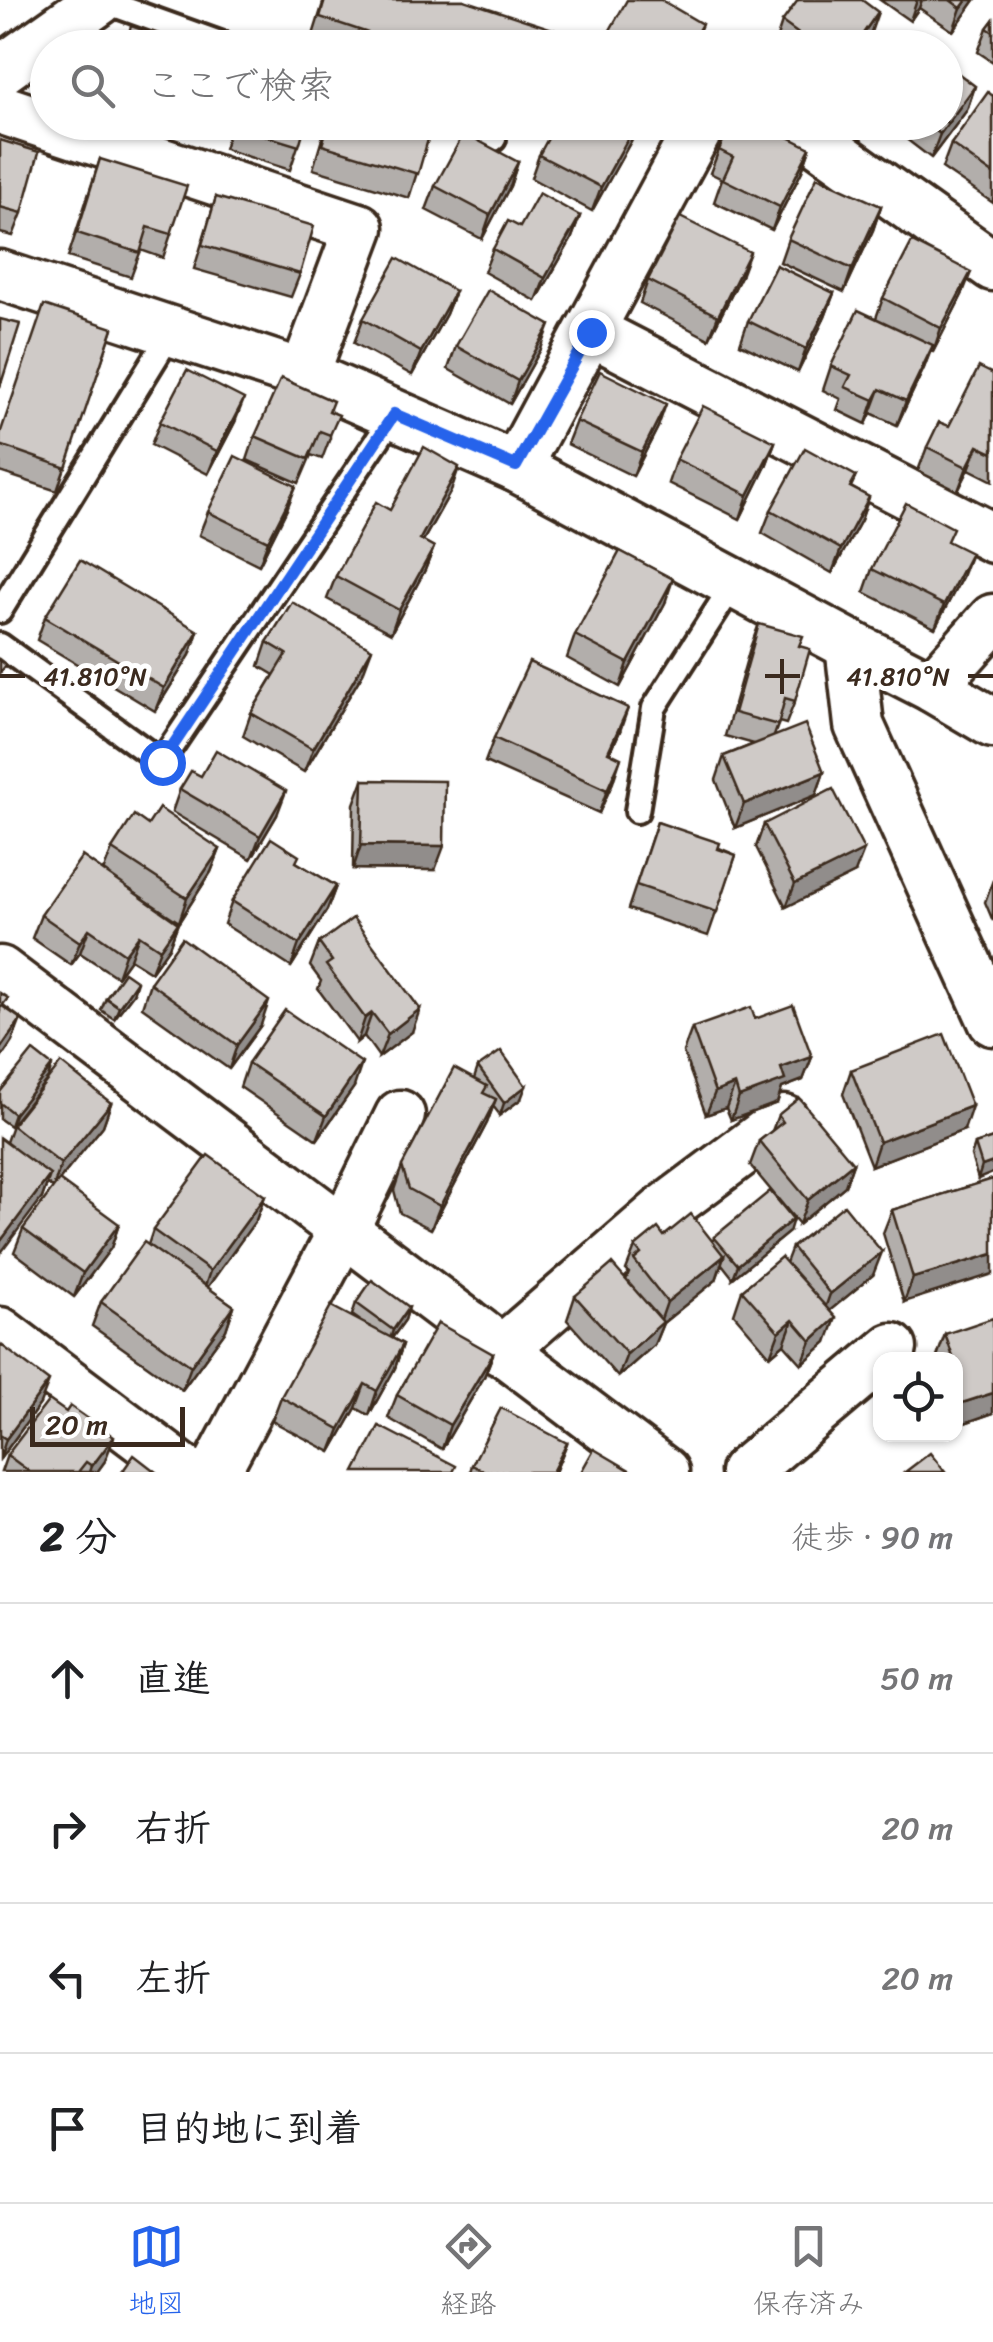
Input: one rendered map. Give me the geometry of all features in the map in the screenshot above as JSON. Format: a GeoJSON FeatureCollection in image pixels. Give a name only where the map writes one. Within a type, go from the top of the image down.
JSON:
{"type":"FeatureCollection","features":[{"type":"Feature","properties":{"kind":"street"},"geometry":{"type":"LineString","coordinates":[[49,15],[100,0]]}},
{"type":"Feature","properties":{"kind":"street"},"geometry":{"type":"LineString","coordinates":[[0,71],[30,37]]}},
{"type":"Feature","properties":{"kind":"street"},"geometry":{"type":"LineString","coordinates":[[0,109],[30,119]]}},
{"type":"Feature","properties":{"kind":"street"},"geometry":{"type":"LineString","coordinates":[[94,140],[359,228],[304,375]]}},
{"type":"Feature","properties":{"kind":"street"},"geometry":{"type":"LineString","coordinates":[[516,466],[692,140]]}},
{"type":"Feature","properties":{"kind":"street"},"geometry":{"type":"LineString","coordinates":[[817,140],[993,266]]}},
{"type":"Feature","properties":{"kind":"street"},"geometry":{"type":"LineString","coordinates":[[0,275],[304,375],[516,466],[993,722]]}},
{"type":"Feature","properties":{"kind":"street"},"geometry":{"type":"LineString","coordinates":[[591,332],[993,538]]}},
{"type":"Feature","properties":{"kind":"street"},"geometry":{"type":"LineString","coordinates":[[932,686],[993,620]]}},
{"type":"Feature","properties":{"kind":"street"},"geometry":{"type":"LineString","coordinates":[[850,646],[859,725],[993,1021]]}},
{"type":"Feature","properties":{"kind":"street"},"geometry":{"type":"LineString","coordinates":[[0,971],[664,1472]]}},
{"type":"Feature","properties":{"kind":"street"},"geometry":{"type":"LineString","coordinates":[[215,1472],[400,1115]]}},
{"type":"Feature","properties":{"kind":"street"},"geometry":{"type":"LineString","coordinates":[[502,1352],[665,1209],[784,1120]]}},
{"type":"Feature","properties":{"kind":"street"},"geometry":{"type":"LineString","coordinates":[[0,1332],[186,1472]]}},
{"type":"Feature","properties":{"kind":"street"},"geometry":{"type":"LineString","coordinates":[[744,1472],[892,1348]]}},
{"type":"Feature","properties":{"kind":"lane"},"geometry":{"type":"LineString","coordinates":[[100,0],[184,30]]}},
{"type":"Feature","properties":{"kind":"lane"},"geometry":{"type":"LineString","coordinates":[[0,611],[172,332]]}},
{"type":"Feature","properties":{"kind":"lane"},"geometry":{"type":"LineString","coordinates":[[0,645],[162,762],[394,414]]}},
{"type":"Feature","properties":{"kind":"lane"},"geometry":{"type":"LineString","coordinates":[[637,812],[654,708],[734,583]]}},
{"type":"Feature","properties":{"kind":"building"},"geometry":{"type":"Polygon","coordinates":[[[325,0],[464,0],[556,30],[359,30],[320,17],[325,0]]]}},
{"type":"Feature","properties":{"kind":"building"},"geometry":{"type":"Polygon","coordinates":[[[627,0],[661,0],[702,24],[698,30],[610,30],[627,0]]]}},
{"type":"Feature","properties":{"kind":"building"},"geometry":{"type":"Polygon","coordinates":[[[798,0],[862,0],[878,12],[866,30],[793,30],[782,22],[798,0]]]}},
{"type":"Feature","properties":{"kind":"building"},"geometry":{"type":"Polygon","coordinates":[[[950,0],[967,0],[961,8],[950,0]]]}},
{"type":"Feature","properties":{"kind":"building"},"geometry":{"type":"Polygon","coordinates":[[[963,77],[975,86],[963,102],[963,77]]]}},
{"type":"Feature","properties":{"kind":"building"},"geometry":{"type":"Polygon","coordinates":[[[988,92],[993,96],[993,174],[951,144],[963,140],[963,127],[988,92]]]}},
{"type":"Feature","properties":{"kind":"building"},"geometry":{"type":"Polygon","coordinates":[[[0,140],[39,152],[22,213],[0,207],[0,140]]]}},
{"type":"Feature","properties":{"kind":"building"},"geometry":{"type":"Polygon","coordinates":[[[279,140],[301,140],[299,146],[279,140]]]}},
{"type":"Feature","properties":{"kind":"building"},"geometry":{"type":"Polygon","coordinates":[[[324,140],[428,140],[418,174],[322,145],[324,140]]]}},
{"type":"Feature","properties":{"kind":"building"},"geometry":{"type":"Polygon","coordinates":[[[460,140],[477,140],[518,162],[490,215],[435,186],[460,140]]]}},
{"type":"Feature","properties":{"kind":"building"},"geometry":{"type":"Polygon","coordinates":[[[547,140],[627,140],[601,187],[539,155],[547,140]]]}},
{"type":"Feature","properties":{"kind":"building"},"geometry":{"type":"Polygon","coordinates":[[[724,140],[794,140],[810,148],[780,207],[723,179],[733,157],[719,150],[724,140]]]}},
{"type":"Feature","properties":{"kind":"building"},"geometry":{"type":"Polygon","coordinates":[[[100,159],[187,186],[171,234],[148,227],[140,253],[77,233],[100,159]]]}},
{"type":"Feature","properties":{"kind":"building"},"geometry":{"type":"Polygon","coordinates":[[[817,177],[881,206],[852,269],[788,239],[817,177]]]}},
{"type":"Feature","properties":{"kind":"building"},"geometry":{"type":"Polygon","coordinates":[[[539,193],[580,216],[545,278],[493,249],[508,221],[520,227],[539,193]]]}},
{"type":"Feature","properties":{"kind":"building"},"geometry":{"type":"Polygon","coordinates":[[[216,197],[314,226],[300,274],[202,245],[216,197]]]}},
{"type":"Feature","properties":{"kind":"building"},"geometry":{"type":"Polygon","coordinates":[[[680,217],[750,252],[718,316],[648,280],[680,217]]]}},
{"type":"Feature","properties":{"kind":"building"},"geometry":{"type":"Polygon","coordinates":[[[912,242],[971,272],[941,328],[883,298],[912,242]]]}},
{"type":"Feature","properties":{"kind":"building"},"geometry":{"type":"Polygon","coordinates":[[[397,258],[455,291],[421,352],[363,319],[397,258]]]}},
{"type":"Feature","properties":{"kind":"building"},"geometry":{"type":"Polygon","coordinates":[[[776,265],[834,293],[806,349],[748,321],[776,265]]]}},
{"type":"Feature","properties":{"kind":"building"},"geometry":{"type":"Polygon","coordinates":[[[488,290],[550,325],[518,381],[456,346],[488,290]]]}},
{"type":"Feature","properties":{"kind":"building"},"geometry":{"type":"Polygon","coordinates":[[[44,305],[113,328],[66,468],[0,445],[0,434],[44,305]]]}},
{"type":"Feature","properties":{"kind":"building"},"geometry":{"type":"Polygon","coordinates":[[[858,310],[933,345],[906,401],[880,389],[874,400],[845,387],[851,375],[831,366],[858,310]]]}},
{"type":"Feature","properties":{"kind":"building"},"geometry":{"type":"Polygon","coordinates":[[[0,319],[20,324],[0,387],[0,319]]]}},
{"type":"Feature","properties":{"kind":"building"},"geometry":{"type":"Polygon","coordinates":[[[979,367],[993,374],[993,453],[978,446],[967,467],[927,447],[939,422],[949,426],[979,367]]]}},
{"type":"Feature","properties":{"kind":"building"},"geometry":{"type":"Polygon","coordinates":[[[187,370],[244,399],[217,451],[160,422],[187,370]]]}},
{"type":"Feature","properties":{"kind":"building"},"geometry":{"type":"Polygon","coordinates":[[[600,371],[666,404],[642,452],[576,421],[600,371]]]}},
{"type":"Feature","properties":{"kind":"building"},"geometry":{"type":"Polygon","coordinates":[[[281,378],[333,401],[329,411],[339,415],[330,435],[320,431],[308,459],[255,436],[281,378]]]}},
{"type":"Feature","properties":{"kind":"building"},"geometry":{"type":"Polygon","coordinates":[[[703,406],[775,442],[748,495],[676,459],[703,406]]]}},
{"type":"Feature","properties":{"kind":"building"},"geometry":{"type":"Polygon","coordinates":[[[424,447],[459,467],[420,539],[434,547],[399,610],[336,576],[376,502],[390,510],[424,447]]]}},
{"type":"Feature","properties":{"kind":"building"},"geometry":{"type":"Polygon","coordinates":[[[805,448],[856,476],[850,487],[869,497],[841,549],[771,510],[805,448]]]}},
{"type":"Feature","properties":{"kind":"building"},"geometry":{"type":"Polygon","coordinates":[[[235,456],[296,486],[268,541],[208,512],[235,456]]]}},
{"type":"Feature","properties":{"kind":"building"},"geometry":{"type":"Polygon","coordinates":[[[906,503],[953,528],[947,541],[971,553],[944,605],[872,569],[906,503]]]}},
{"type":"Feature","properties":{"kind":"building"},"geometry":{"type":"Polygon","coordinates":[[[620,551],[673,579],[628,663],[575,635],[620,551]]]}},
{"type":"Feature","properties":{"kind":"building"},"geometry":{"type":"Polygon","coordinates":[[[80,560],[198,631],[164,688],[45,617],[80,560]]]}},
{"type":"Feature","properties":{"kind":"building"},"geometry":{"type":"Polygon","coordinates":[[[292,602],[372,649],[313,749],[251,713],[287,654],[267,642],[292,602]]]}},
{"type":"Feature","properties":{"kind":"building"},"geometry":{"type":"Polygon","coordinates":[[[759,624],[803,636],[799,646],[810,649],[795,701],[785,698],[778,725],[734,713],[759,624]]]}},
{"type":"Feature","properties":{"kind":"building"},"geometry":{"type":"Polygon","coordinates":[[[529,662],[628,708],[608,752],[621,758],[607,790],[494,738],[529,662]]]}},
{"type":"Feature","properties":{"kind":"building"},"geometry":{"type":"Polygon","coordinates":[[[805,724],[824,772],[744,804],[724,756],[805,724]]]}},
{"type":"Feature","properties":{"kind":"building"},"geometry":{"type":"Polygon","coordinates":[[[216,750],[286,791],[260,836],[180,789],[191,771],[201,776],[216,750]]]}},
{"type":"Feature","properties":{"kind":"building"},"geometry":{"type":"Polygon","coordinates":[[[363,780],[445,781],[444,846],[361,845],[363,780]]]}},
{"type":"Feature","properties":{"kind":"building"},"geometry":{"type":"Polygon","coordinates":[[[833,789],[864,850],[795,884],[764,824],[833,789]]]}},
{"type":"Feature","properties":{"kind":"building"},"geometry":{"type":"Polygon","coordinates":[[[159,808],[220,849],[187,898],[112,849],[134,815],[148,825],[159,808]]]}},
{"type":"Feature","properties":{"kind":"building"},"geometry":{"type":"Polygon","coordinates":[[[657,822],[720,843],[718,849],[736,855],[717,912],[636,885],[657,822]]]}},
{"type":"Feature","properties":{"kind":"building"},"geometry":{"type":"Polygon","coordinates":[[[271,838],[299,856],[296,862],[336,886],[299,944],[232,901],[271,838]]]}},
{"type":"Feature","properties":{"kind":"building"},"geometry":{"type":"Polygon","coordinates":[[[82,856],[178,923],[160,949],[139,935],[125,954],[89,929],[80,942],[41,915],[82,856]]]}},
{"type":"Feature","properties":{"kind":"building"},"geometry":{"type":"Polygon","coordinates":[[[353,918],[420,1009],[388,1034],[372,1013],[365,1018],[326,965],[332,961],[319,943],[353,918]]]}},
{"type":"Feature","properties":{"kind":"building"},"geometry":{"type":"Polygon","coordinates":[[[182,938],[269,1001],[237,1045],[150,983],[182,938]]]}},
{"type":"Feature","properties":{"kind":"building"},"geometry":{"type":"Polygon","coordinates":[[[124,972],[137,981],[119,1007],[106,998],[124,972]]]}},
{"type":"Feature","properties":{"kind":"building"},"geometry":{"type":"Polygon","coordinates":[[[0,993],[8,998],[2,1006],[21,1019],[0,1049],[0,993]]]}},
{"type":"Feature","properties":{"kind":"building"},"geometry":{"type":"Polygon","coordinates":[[[793,1005],[812,1057],[781,1068],[785,1080],[739,1097],[735,1084],[715,1092],[692,1028],[751,1007],[755,1019],[793,1005]]]}},
{"type":"Feature","properties":{"kind":"building"},"geometry":{"type":"Polygon","coordinates":[[[285,1010],[362,1063],[326,1116],[248,1063],[285,1010]]]}},
{"type":"Feature","properties":{"kind":"building"},"geometry":{"type":"Polygon","coordinates":[[[944,1034],[972,1106],[879,1142],[851,1070],[944,1034]]]}},
{"type":"Feature","properties":{"kind":"building"},"geometry":{"type":"Polygon","coordinates":[[[33,1051],[52,1066],[14,1114],[0,1103],[0,1092],[33,1051]]]}},
{"type":"Feature","properties":{"kind":"building"},"geometry":{"type":"Polygon","coordinates":[[[501,1051],[526,1086],[504,1103],[478,1067],[501,1051]]]}},
{"type":"Feature","properties":{"kind":"building"},"geometry":{"type":"Polygon","coordinates":[[[61,1063],[111,1103],[61,1164],[12,1125],[61,1063]]]}},
{"type":"Feature","properties":{"kind":"building"},"geometry":{"type":"Polygon","coordinates":[[[454,1068],[487,1086],[483,1093],[496,1099],[440,1206],[409,1189],[402,1166],[454,1068]]]}},
{"type":"Feature","properties":{"kind":"building"},"geometry":{"type":"Polygon","coordinates":[[[799,1098],[853,1163],[808,1200],[759,1141],[783,1122],[778,1115],[799,1098]]]}},
{"type":"Feature","properties":{"kind":"building"},"geometry":{"type":"Polygon","coordinates":[[[0,1138],[50,1175],[0,1242],[0,1138]]]}},
{"type":"Feature","properties":{"kind":"building"},"geometry":{"type":"Polygon","coordinates":[[[993,1138],[993,1162],[982,1166],[975,1144],[993,1138]]]}},
{"type":"Feature","properties":{"kind":"building"},"geometry":{"type":"Polygon","coordinates":[[[208,1155],[265,1196],[210,1271],[153,1230],[208,1155]]]}},
{"type":"Feature","properties":{"kind":"building"},"geometry":{"type":"Polygon","coordinates":[[[993,1179],[993,1254],[913,1278],[892,1210],[993,1179]]]}},
{"type":"Feature","properties":{"kind":"building"},"geometry":{"type":"Polygon","coordinates":[[[59,1180],[119,1224],[83,1273],[23,1229],[59,1180]]]}},
{"type":"Feature","properties":{"kind":"building"},"geometry":{"type":"Polygon","coordinates":[[[770,1191],[793,1219],[738,1265],[714,1237],[770,1191]]]}},
{"type":"Feature","properties":{"kind":"building"},"geometry":{"type":"Polygon","coordinates":[[[844,1205],[882,1252],[830,1294],[792,1247],[844,1205]]]}},
{"type":"Feature","properties":{"kind":"building"},"geometry":{"type":"Polygon","coordinates":[[[691,1214],[724,1256],[667,1302],[634,1260],[641,1254],[635,1247],[658,1228],[664,1236],[691,1214]]]}},
{"type":"Feature","properties":{"kind":"building"},"geometry":{"type":"Polygon","coordinates":[[[144,1242],[234,1306],[191,1366],[101,1302],[144,1242]]]}},
{"type":"Feature","properties":{"kind":"building"},"geometry":{"type":"Polygon","coordinates":[[[781,1257],[836,1318],[811,1341],[793,1320],[779,1332],[742,1290],[781,1257]]]}},
{"type":"Feature","properties":{"kind":"building"},"geometry":{"type":"Polygon","coordinates":[[[612,1264],[663,1322],[627,1354],[575,1296],[612,1264]]]}},
{"type":"Feature","properties":{"kind":"building"},"geometry":{"type":"Polygon","coordinates":[[[372,1280],[409,1307],[393,1330],[356,1303],[372,1280]]]}},
{"type":"Feature","properties":{"kind":"building"},"geometry":{"type":"Polygon","coordinates":[[[331,1306],[403,1344],[377,1391],[365,1384],[340,1429],[281,1397],[331,1306]]]}},
{"type":"Feature","properties":{"kind":"building"},"geometry":{"type":"Polygon","coordinates":[[[993,1318],[993,1393],[963,1403],[963,1352],[951,1352],[945,1334],[993,1318]]]}},
{"type":"Feature","properties":{"kind":"building"},"geometry":{"type":"Polygon","coordinates":[[[438,1323],[493,1354],[450,1425],[397,1395],[438,1323]]]}},
{"type":"Feature","properties":{"kind":"building"},"geometry":{"type":"Polygon","coordinates":[[[0,1344],[49,1381],[6,1439],[0,1435],[0,1344]]]}},
{"type":"Feature","properties":{"kind":"building"},"geometry":{"type":"Polygon","coordinates":[[[49,1400],[66,1412],[70,1406],[114,1437],[92,1466],[86,1462],[78,1472],[30,1472],[7,1455],[49,1400]]]}},
{"type":"Feature","properties":{"kind":"building"},"geometry":{"type":"Polygon","coordinates":[[[501,1408],[567,1443],[552,1472],[486,1472],[472,1465],[501,1408]]]}},
{"type":"Feature","properties":{"kind":"building"},"geometry":{"type":"Polygon","coordinates":[[[379,1426],[456,1466],[453,1472],[355,1472],[379,1426]]]}},
{"type":"Feature","properties":{"kind":"building"},"geometry":{"type":"Polygon","coordinates":[[[594,1449],[633,1472],[581,1472],[594,1449]]]}},
{"type":"Feature","properties":{"kind":"building"},"geometry":{"type":"Polygon","coordinates":[[[930,1453],[945,1472],[905,1472],[930,1453]]]}},
{"type":"Feature","properties":{"kind":"building"},"geometry":{"type":"Polygon","coordinates":[[[134,1455],[156,1472],[122,1472],[134,1455]]]}},
{"type":"Feature","properties":{"kind":"route"},"geometry":{"type":"LineString","coordinates":[[162,762],[394,414],[516,466],[591,332]]}}]}
